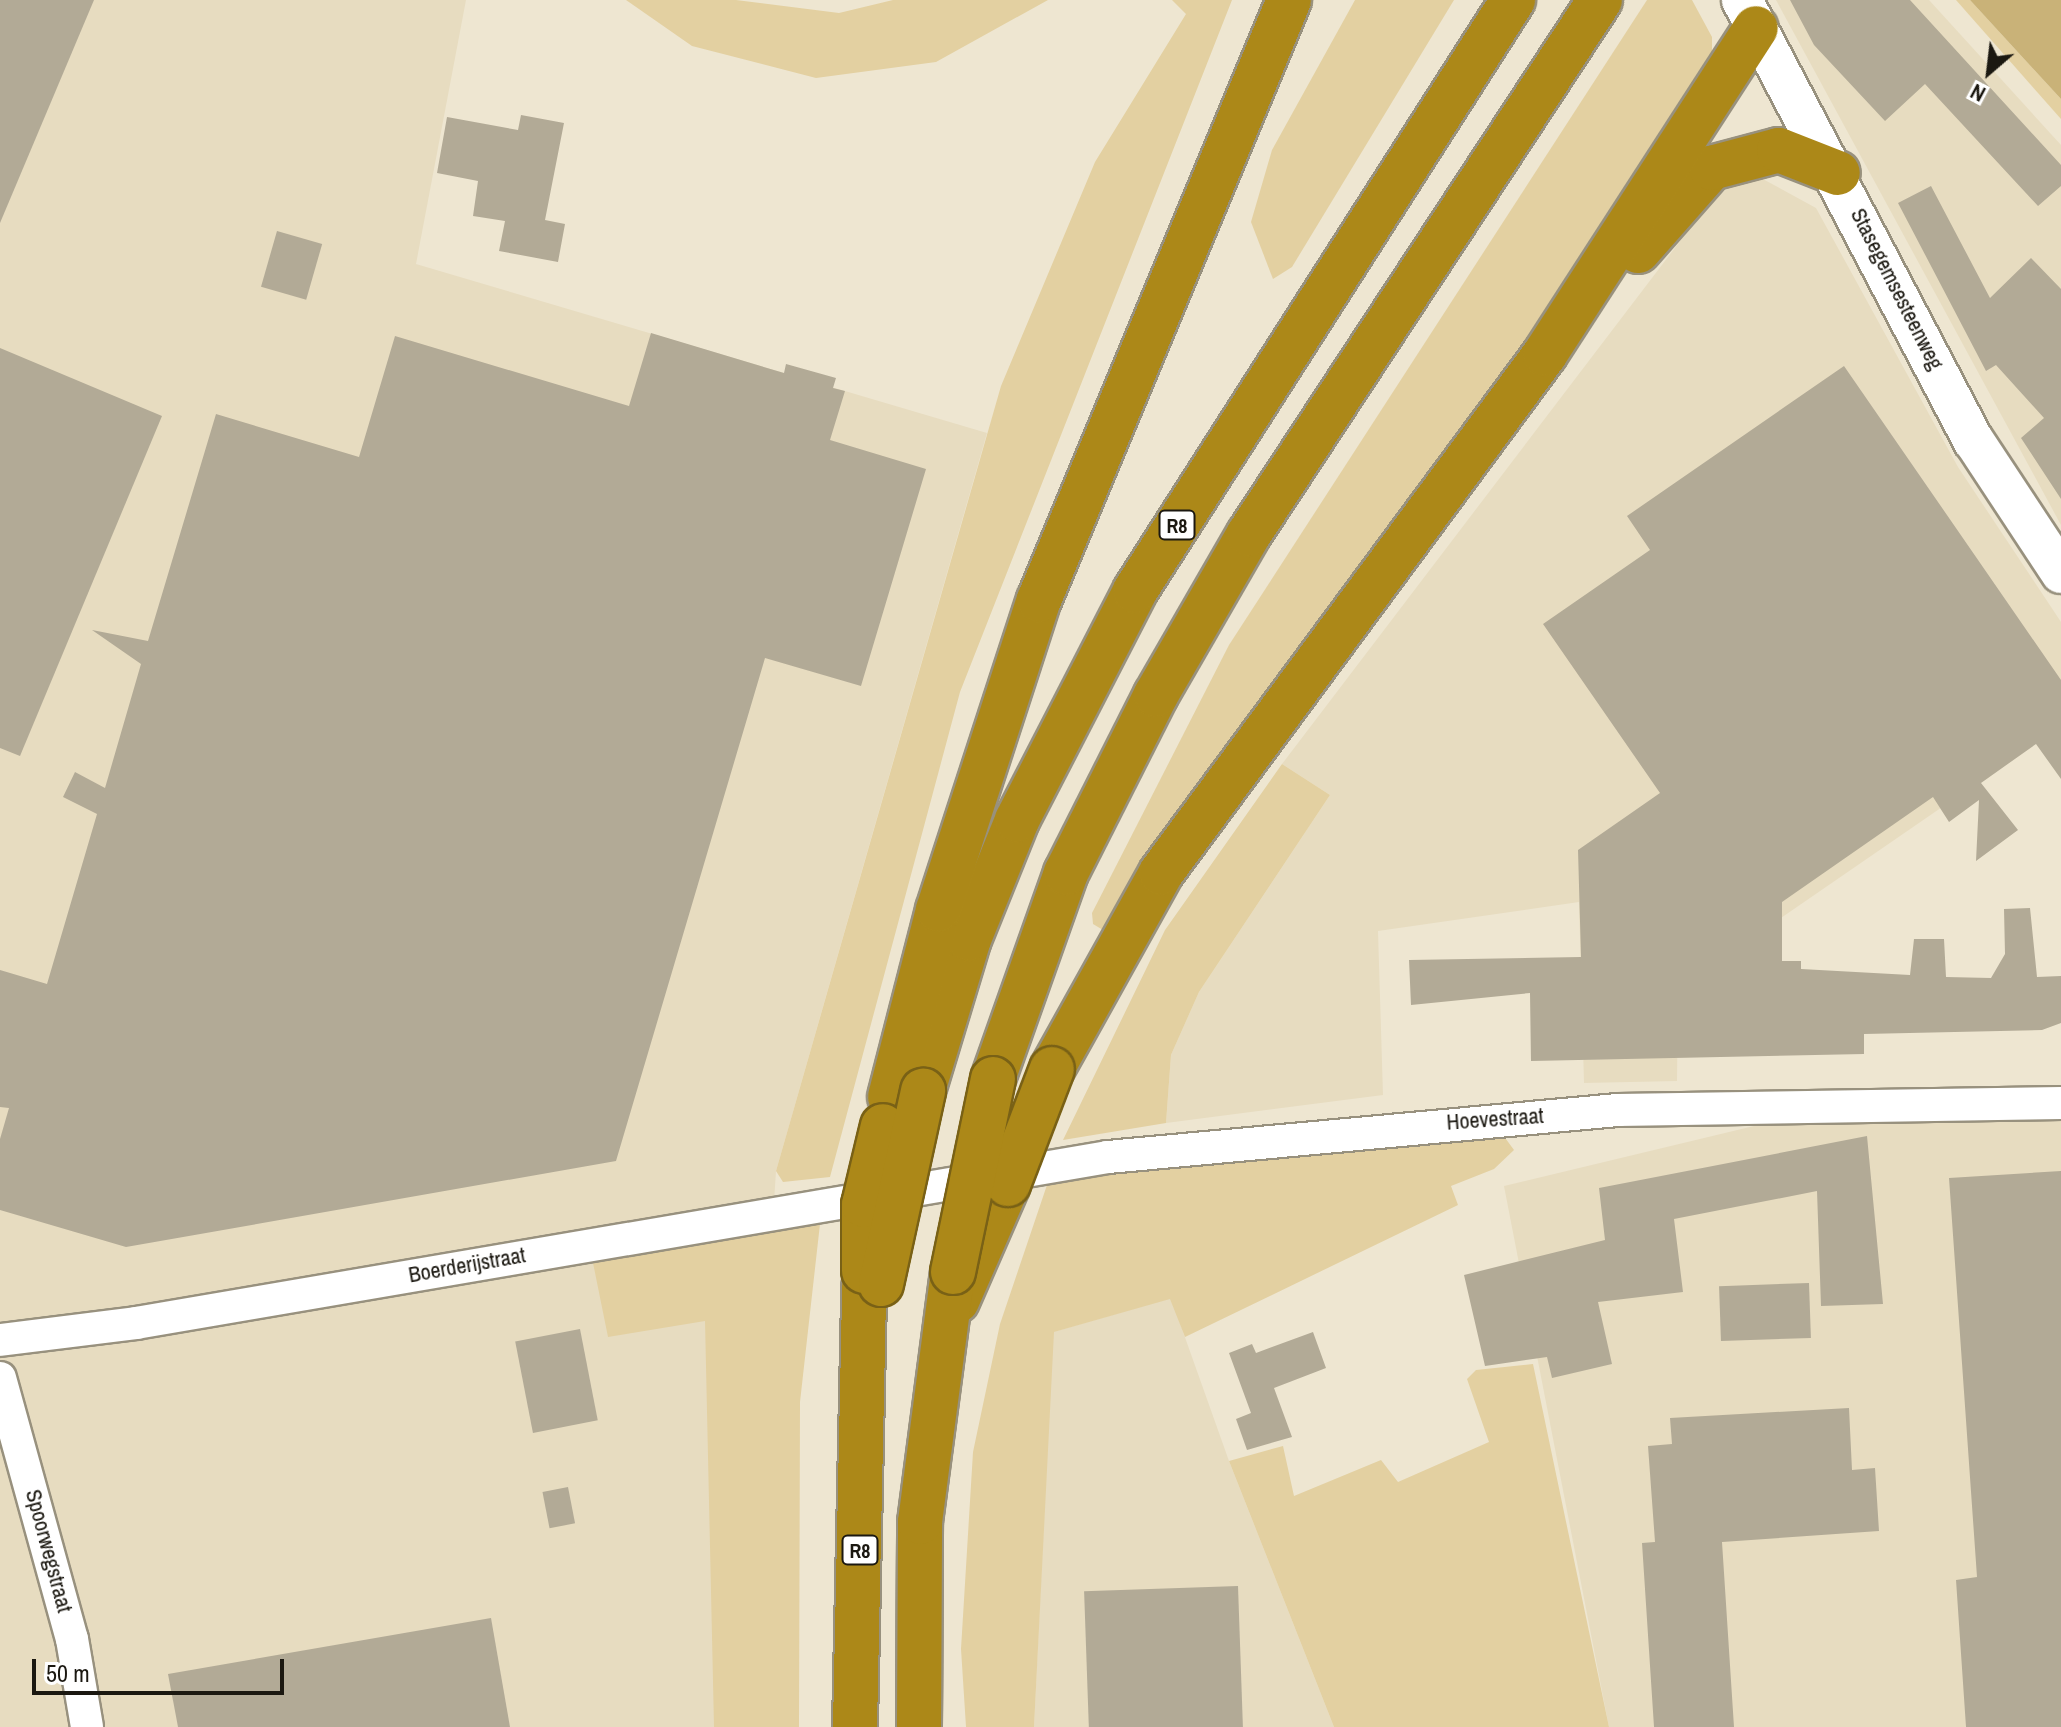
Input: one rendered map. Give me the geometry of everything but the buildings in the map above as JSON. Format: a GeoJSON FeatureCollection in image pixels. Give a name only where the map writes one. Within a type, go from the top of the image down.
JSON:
{"type":"FeatureCollection","features":[{"type":"Feature","properties":{"kind":"highway"},"geometry":{"type":"LineString","coordinates":[[906,1094],[938,910],[1039,600],[1289,0]]}},
{"type":"Feature","properties":{"kind":"highway","name":"R8"},"geometry":{"type":"LineString","coordinates":[[855,1727],[864,1374],[873,1286],[864,1205],[906,1094],[1017,820],[1135,591],[1513,0]]}},
{"type":"Feature","properties":{"kind":"highway"},"geometry":{"type":"LineString","coordinates":[[962,1270],[993,1079],[1066,873],[1156,695],[1257,521],[1600,1]]}},
{"type":"Feature","properties":{"kind":"highway"},"geometry":{"type":"LineString","coordinates":[[1545,354],[1749,14]]}},
{"type":"Feature","properties":{"kind":"highway"},"geometry":{"type":"LineString","coordinates":[[919,1727],[920,1522],[942,1332],[962,1270],[1052,1069],[1161,873],[1545,354],[1711,168],[1779,150],[1838,173]]}},
{"type":"Feature","properties":{"kind":"street","name":"Stasegemsesteenweg"},"geometry":{"type":"LineString","coordinates":[[1749,14],[1838,173],[1974,441],[2061,573]]}},
{"type":"Feature","properties":{"kind":"street","name":"Hoevestraat"},"geometry":{"type":"LineString","coordinates":[[933,1183],[1340,1130],[1618,1110],[2061,1103]]}},
{"type":"Feature","properties":{"kind":"street","name":"Boerderijstraat"},"geometry":{"type":"LineString","coordinates":[[0,1340],[136,1323],[933,1183]]}},
{"type":"Feature","properties":{"kind":"street","name":"Spoorwegstraat"},"geometry":{"type":"LineString","coordinates":[[0,1378],[72,1639],[87,1727]]}},
{"type":"Feature","properties":{"kind":"shaded area"},"geometry":{"type":"Polygon","coordinates":[[[0,0],[466,0],[416,264],[987,433],[776,1171],[740,1727],[0,1727],[0,0]]]}},
{"type":"Feature","properties":{"kind":"shaded area"},"geometry":{"type":"Polygon","coordinates":[[[626,0],[736,0],[839,13],[893,0],[1048,0],[936,62],[816,78],[692,46],[626,0]]]}},
{"type":"Feature","properties":{"kind":"shaded area"},"geometry":{"type":"Polygon","coordinates":[[[1172,0],[1232,0],[960,692],[830,1177],[783,1182],[776,1171],[1001,386],[1095,162],[1186,14],[1172,0]]]}},
{"type":"Feature","properties":{"kind":"shaded area"},"geometry":{"type":"Polygon","coordinates":[[[1355,0],[1454,0],[1292,267],[1273,279],[1251,222],[1272,150],[1355,0]]]}},
{"type":"Feature","properties":{"kind":"shaded area"},"geometry":{"type":"Polygon","coordinates":[[[1647,0],[1692,0],[1712,37],[1712,59],[1631,209],[1103,930],[1093,924],[1092,913],[1229,645],[1647,0]]]}},
{"type":"Feature","properties":{"kind":"shaded area"},"geometry":{"type":"Polygon","coordinates":[[[1776,0],[1929,0],[2061,145],[2061,525],[1776,0]]]}},
{"type":"Feature","properties":{"kind":"shaded area"},"geometry":{"type":"Polygon","coordinates":[[[1956,0],[1970,0],[2061,99],[2061,119],[1956,0]]]}},
{"type":"Feature","properties":{"kind":"shaded area"},"geometry":{"type":"Polygon","coordinates":[[[1970,0],[2061,0],[2061,99],[1970,0]]]}},
{"type":"Feature","properties":{"kind":"shaded area"},"geometry":{"type":"Polygon","coordinates":[[[1761,178],[1816,208],[1958,467],[2061,622],[2061,708],[2009,761],[1678,989],[1677,1081],[1584,1083],[1579,902],[1378,931],[1383,1095],[1166,1123],[1171,1055],[1199,992],[1330,795],[1282,764],[1703,211],[1733,183],[1761,178]]]}},
{"type":"Feature","properties":{"kind":"shaded area"},"geometry":{"type":"Polygon","coordinates":[[[1282,764],[1330,795],[1199,992],[1171,1055],[1166,1123],[1063,1140],[1165,930],[1282,764]]]}},
{"type":"Feature","properties":{"kind":"shaded area"},"geometry":{"type":"Polygon","coordinates":[[[1791,1117],[2061,1121],[2061,1727],[1609,1727],[1504,1186],[1791,1117]]]}},
{"type":"Feature","properties":{"kind":"shaded area"},"geometry":{"type":"Polygon","coordinates":[[[1503,1135],[1514,1150],[1494,1169],[1451,1186],[1458,1205],[1185,1337],[1170,1299],[1054,1332],[1034,1727],[966,1727],[961,1649],[973,1452],[1000,1324],[1048,1182],[1279,1150],[1503,1135]]]}},
{"type":"Feature","properties":{"kind":"shaded area"},"geometry":{"type":"Polygon","coordinates":[[[820,1224],[800,1402],[799,1727],[714,1727],[705,1321],[608,1337],[591,1253],[820,1224]]]}},
{"type":"Feature","properties":{"kind":"shaded area"},"geometry":{"type":"Polygon","coordinates":[[[1171,1298],[1229,1461],[1334,1727],[1034,1727],[1053,1332],[1171,1298]]]}},
{"type":"Feature","properties":{"kind":"shaded area"},"geometry":{"type":"Polygon","coordinates":[[[1533,1364],[1609,1727],[1334,1727],[1229,1461],[1283,1446],[1294,1496],[1381,1460],[1398,1482],[1489,1442],[1467,1379],[1476,1370],[1533,1364]]]}}]}
